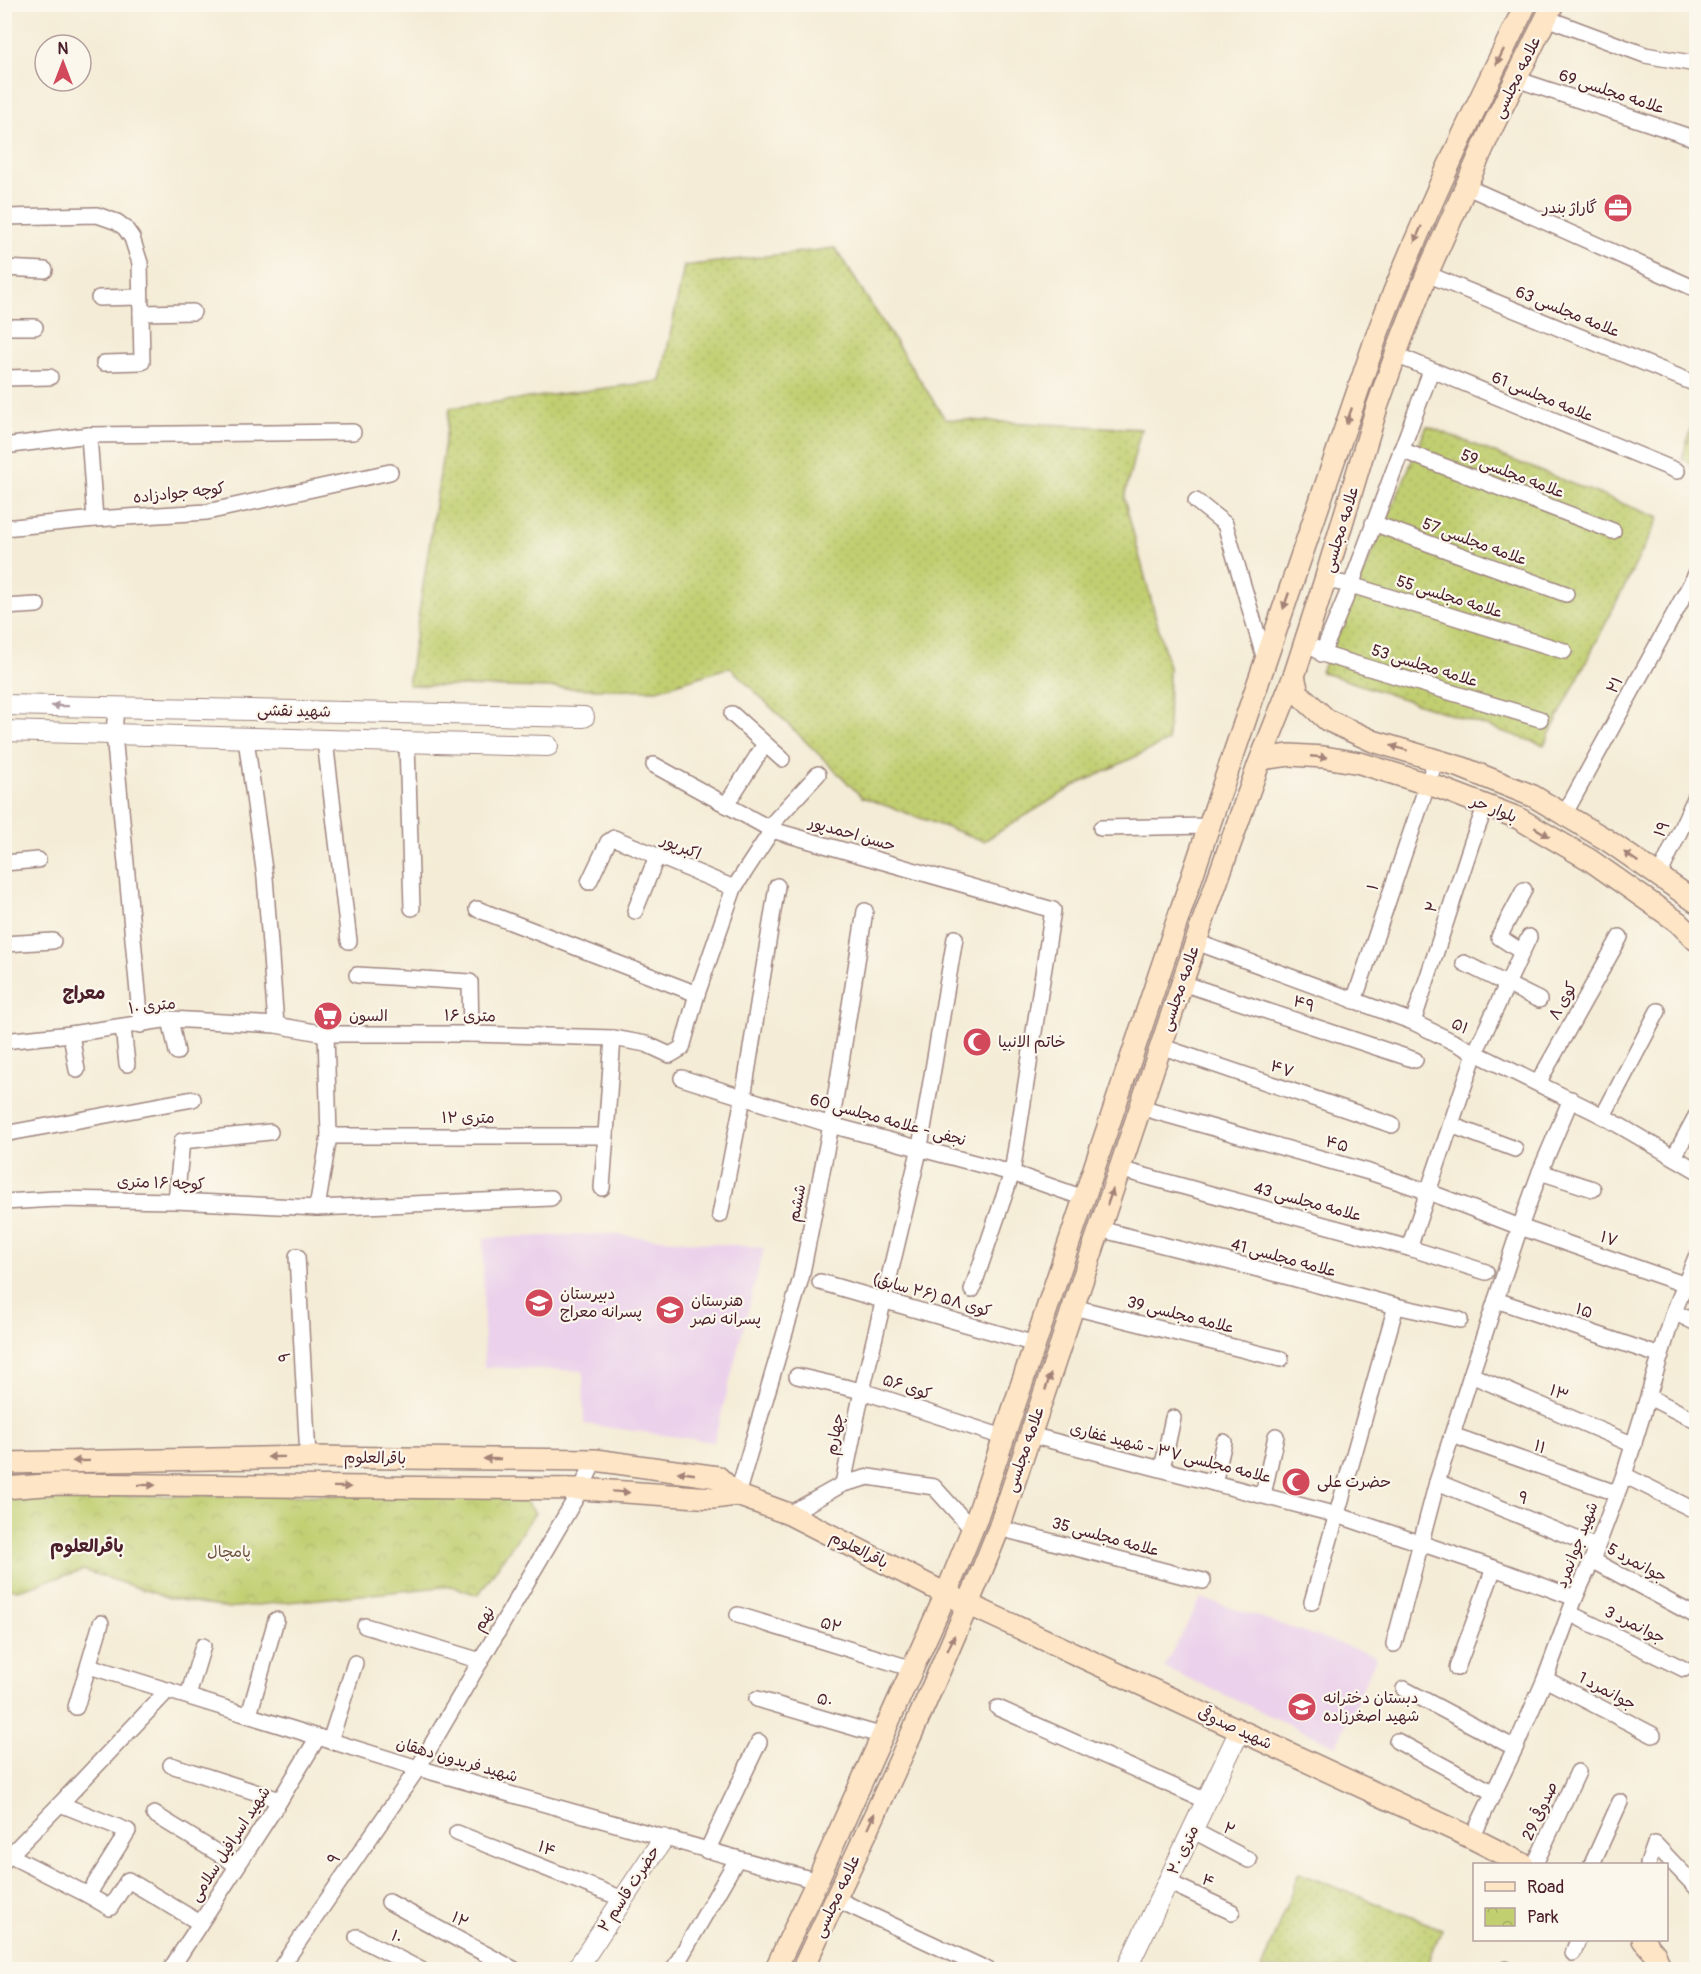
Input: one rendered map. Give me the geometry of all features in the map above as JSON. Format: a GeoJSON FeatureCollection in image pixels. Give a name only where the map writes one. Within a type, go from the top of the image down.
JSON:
{"type":"FeatureCollection","features":[{"type":"Feature","properties":{"kind":"main road","name":"علامه مجلسی"},"geometry":{"type":"LineString","coordinates":[[775,1970],[913,1669],[972,1529],[1378,332],[1404,265],[1469,120],[1526,4]]}},
{"type":"Feature","properties":{"kind":"main road","name":"علامه مجلسی"},"geometry":{"type":"LineString","coordinates":[[802,1970],[969,1603],[999,1528],[1182,982],[1261,759],[1294,676],[1377,407],[1427,274],[1491,130],[1549,11]]}},
{"type":"Feature","properties":{"kind":"main road"},"geometry":{"type":"LineString","coordinates":[[1469,120],[1491,130]]}},
{"type":"Feature","properties":{"kind":"main road","name":"بلوار حر"},"geometry":{"type":"LineString","coordinates":[[1294,676],[1298,693],[1327,720],[1373,741],[1436,759],[1533,796],[1607,840],[1696,902]]}},
{"type":"Feature","properties":{"kind":"main road","name":"بلوار حر"},"geometry":{"type":"LineString","coordinates":[[1261,759],[1290,755],[1324,757],[1360,763],[1427,784],[1518,818],[1590,860],[1678,922],[1696,940]]}},
{"type":"Feature","properties":{"kind":"main road","name":"باقرالعلوم"},"geometry":{"type":"LineString","coordinates":[[4,1463],[308,1457],[595,1460],[718,1477],[737,1495],[789,1514],[946,1594]]}},
{"type":"Feature","properties":{"kind":"main road","name":"باقرالعلوم"},"geometry":{"type":"LineString","coordinates":[[4,1488],[59,1484],[581,1489],[713,1498],[737,1495]]}},
{"type":"Feature","properties":{"kind":"main road","name":"شهید صدوقی"},"geometry":{"type":"LineString","coordinates":[[946,1594],[1472,1838],[1521,1863]]}},
{"type":"Feature","properties":{"kind":"main road"},"geometry":{"type":"LineString","coordinates":[[1644,1941],[1655,1954],[1661,1970]]}},
{"type":"Feature","properties":{"kind":"street"},"geometry":{"type":"LineString","coordinates":[[1549,11],[1645,55],[1696,64]]}},
{"type":"Feature","properties":{"kind":"street","name":"علامه مجلسی 69"},"geometry":{"type":"LineString","coordinates":[[1516,79],[1696,139]]}},
{"type":"Feature","properties":{"kind":"street"},"geometry":{"type":"LineString","coordinates":[[1467,187],[1696,289]]}},
{"type":"Feature","properties":{"kind":"street"},"geometry":{"type":"LineString","coordinates":[[4,217],[97,214],[117,222],[132,238],[140,263],[142,362],[104,363]]}},
{"type":"Feature","properties":{"kind":"street"},"geometry":{"type":"LineString","coordinates":[[4,268],[45,270]]}},
{"type":"Feature","properties":{"kind":"street","name":"علامه مجلسی 63"},"geometry":{"type":"LineString","coordinates":[[1427,274],[1696,384]]}},
{"type":"Feature","properties":{"kind":"street"},"geometry":{"type":"LineString","coordinates":[[99,298],[193,312]]}},
{"type":"Feature","properties":{"kind":"street"},"geometry":{"type":"LineString","coordinates":[[4,327],[36,327]]}},
{"type":"Feature","properties":{"kind":"street","name":"علامه مجلسی 61"},"geometry":{"type":"LineString","coordinates":[[1396,356],[1677,471]]}},
{"type":"Feature","properties":{"kind":"street"},"geometry":{"type":"LineString","coordinates":[[1307,636],[1322,654],[1351,585],[1431,371]]}},
{"type":"Feature","properties":{"kind":"street"},"geometry":{"type":"LineString","coordinates":[[4,378],[50,377]]}},
{"type":"Feature","properties":{"kind":"street"},"geometry":{"type":"LineString","coordinates":[[4,446],[89,435],[353,432]]}},
{"type":"Feature","properties":{"kind":"street"},"geometry":{"type":"LineString","coordinates":[[89,435],[95,519]]}},
{"type":"Feature","properties":{"kind":"street","name":"علامه مجلسی 59"},"geometry":{"type":"LineString","coordinates":[[1401,450],[1613,531]]}},
{"type":"Feature","properties":{"kind":"street","name":"کوچه جوادزاده"},"geometry":{"type":"LineString","coordinates":[[4,528],[95,519],[207,512],[390,472]]}},
{"type":"Feature","properties":{"kind":"street"},"geometry":{"type":"LineString","coordinates":[[1196,501],[1225,524],[1265,660]]}},
{"type":"Feature","properties":{"kind":"street","name":"علامه مجلسی 57"},"geometry":{"type":"LineString","coordinates":[[1373,523],[1566,594]]}},
{"type":"Feature","properties":{"kind":"street","name":"۲۱"},"geometry":{"type":"LineString","coordinates":[[1564,815],[1696,574]]}},
{"type":"Feature","properties":{"kind":"street","name":"علامه مجلسی 55"},"geometry":{"type":"LineString","coordinates":[[1325,580],[1351,585],[1564,651]]}},
{"type":"Feature","properties":{"kind":"street"},"geometry":{"type":"LineString","coordinates":[[4,607],[38,605]]}},
{"type":"Feature","properties":{"kind":"street","name":"علامه مجلسی 53"},"geometry":{"type":"LineString","coordinates":[[1322,654],[1540,719]]}},
{"type":"Feature","properties":{"kind":"street","name":"شهید نقشی"},"geometry":{"type":"LineString","coordinates":[[4,705],[584,717]]}},
{"type":"Feature","properties":{"kind":"street"},"geometry":{"type":"LineString","coordinates":[[116,707],[114,734],[141,1024]]}},
{"type":"Feature","properties":{"kind":"street"},"geometry":{"type":"LineString","coordinates":[[732,714],[782,759]]}},
{"type":"Feature","properties":{"kind":"street","name":"شهید نقشی"},"geometry":{"type":"LineString","coordinates":[[4,731],[548,746]]}},
{"type":"Feature","properties":{"kind":"street"},"geometry":{"type":"LineString","coordinates":[[246,739],[265,877],[276,1025]]}},
{"type":"Feature","properties":{"kind":"street"},"geometry":{"type":"LineString","coordinates":[[325,741],[349,941]]}},
{"type":"Feature","properties":{"kind":"street"},"geometry":{"type":"LineString","coordinates":[[407,742],[412,908]]}},
{"type":"Feature","properties":{"kind":"street"},"geometry":{"type":"LineString","coordinates":[[726,805],[765,744]]}},
{"type":"Feature","properties":{"kind":"street","name":"۱"},"geometry":{"type":"LineString","coordinates":[[1354,1001],[1436,759]]}},
{"type":"Feature","properties":{"kind":"street","name":"حسن احمدپور"},"geometry":{"type":"LineString","coordinates":[[654,765],[770,829],[1053,910],[1012,1173]]}},
{"type":"Feature","properties":{"kind":"street","name":"۱۶ متری"},"geometry":{"type":"LineString","coordinates":[[276,1025],[326,1034],[471,1034],[614,1038],[646,1044],[670,1055],[680,1050],[734,888],[770,829],[818,774]]}},
{"type":"Feature","properties":{"kind":"street","name":"۱۹"},"geometry":{"type":"LineString","coordinates":[[1659,876],[1696,796]]}},
{"type":"Feature","properties":{"kind":"street","name":"۲"},"geometry":{"type":"LineString","coordinates":[[1413,1022],[1486,805]]}},
{"type":"Feature","properties":{"kind":"street"},"geometry":{"type":"LineString","coordinates":[[1101,828],[1209,826]]}},
{"type":"Feature","properties":{"kind":"street","name":"اکبرپور"},"geometry":{"type":"LineString","coordinates":[[589,882],[608,842],[614,838],[734,888]]}},
{"type":"Feature","properties":{"kind":"street"},"geometry":{"type":"LineString","coordinates":[[635,911],[657,856]]}},
{"type":"Feature","properties":{"kind":"street"},"geometry":{"type":"LineString","coordinates":[[4,863],[38,860]]}},
{"type":"Feature","properties":{"kind":"street"},"geometry":{"type":"LineString","coordinates":[[720,1215],[777,886]]}},
{"type":"Feature","properties":{"kind":"street"},"geometry":{"type":"LineString","coordinates":[[1522,952],[1499,937],[1524,890]]}},
{"type":"Feature","properties":{"kind":"street"},"geometry":{"type":"LineString","coordinates":[[477,909],[697,994]]}},
{"type":"Feature","properties":{"kind":"street","name":"ششم"},"geometry":{"type":"LineString","coordinates":[[737,1495],[801,1278],[831,1125],[865,911]]}},
{"type":"Feature","properties":{"kind":"street"},"geometry":{"type":"LineString","coordinates":[[1409,1248],[1430,1192],[1475,1053],[1529,937]]}},
{"type":"Feature","properties":{"kind":"street","name":"کوی ۸"},"geometry":{"type":"LineString","coordinates":[[1538,1083],[1620,937]]}},
{"type":"Feature","properties":{"kind":"street","name":"چهارم"},"geometry":{"type":"LineString","coordinates":[[843,1485],[862,1391],[920,1147],[955,939]]}},
{"type":"Feature","properties":{"kind":"street"},"geometry":{"type":"LineString","coordinates":[[4,944],[53,940]]}},
{"type":"Feature","properties":{"kind":"street","name":"۵۱"},"geometry":{"type":"LineString","coordinates":[[1196,942],[1413,1022],[1571,1099],[1696,1170]]}},
{"type":"Feature","properties":{"kind":"street"},"geometry":{"type":"LineString","coordinates":[[1464,963],[1539,1000]]}},
{"type":"Feature","properties":{"kind":"street"},"geometry":{"type":"LineString","coordinates":[[357,975],[470,982],[471,1034]]}},
{"type":"Feature","properties":{"kind":"street","name":"۴۹"},"geometry":{"type":"LineString","coordinates":[[1182,982],[1415,1060]]}},
{"type":"Feature","properties":{"kind":"street"},"geometry":{"type":"LineString","coordinates":[[1603,1116],[1658,1011]]}},
{"type":"Feature","properties":{"kind":"street"},"geometry":{"type":"LineString","coordinates":[[170,1019],[177,1052]]}},
{"type":"Feature","properties":{"kind":"street","name":"۱۰ متری"},"geometry":{"type":"LineString","coordinates":[[4,1041],[71,1034],[170,1019],[276,1025]]}},
{"type":"Feature","properties":{"kind":"street"},"geometry":{"type":"LineString","coordinates":[[123,1027],[127,1064]]}},
{"type":"Feature","properties":{"kind":"street"},"geometry":{"type":"LineString","coordinates":[[71,1034],[77,1070]]}},
{"type":"Feature","properties":{"kind":"street"},"geometry":{"type":"LineString","coordinates":[[317,1208],[329,1136],[326,1034]]}},
{"type":"Feature","properties":{"kind":"street"},"geometry":{"type":"LineString","coordinates":[[602,1188],[614,1038]]}},
{"type":"Feature","properties":{"kind":"street","name":"۴۷"},"geometry":{"type":"LineString","coordinates":[[1161,1046],[1392,1125]]}},
{"type":"Feature","properties":{"kind":"street","name":"نجفی - علامه مجلسی 60"},"geometry":{"type":"LineString","coordinates":[[682,1078],[831,1125],[1012,1173],[1084,1198]]}},
{"type":"Feature","properties":{"kind":"street"},"geometry":{"type":"LineString","coordinates":[[4,1134],[192,1099]]}},
{"type":"Feature","properties":{"kind":"street"},"geometry":{"type":"LineString","coordinates":[[1394,1644],[1437,1482],[1471,1375],[1520,1227],[1571,1099]]}},
{"type":"Feature","properties":{"kind":"street","name":"۴۵"},"geometry":{"type":"LineString","coordinates":[[1140,1107],[1369,1172],[1430,1192],[1520,1227]]}},
{"type":"Feature","properties":{"kind":"street"},"geometry":{"type":"LineString","coordinates":[[1674,1157],[1696,1116]]}},
{"type":"Feature","properties":{"kind":"street"},"geometry":{"type":"LineString","coordinates":[[1451,1125],[1515,1149]]}},
{"type":"Feature","properties":{"kind":"street"},"geometry":{"type":"LineString","coordinates":[[176,1201],[182,1141],[270,1132]]}},
{"type":"Feature","properties":{"kind":"street","name":"۱۲ متری"},"geometry":{"type":"LineString","coordinates":[[329,1136],[606,1136]]}},
{"type":"Feature","properties":{"kind":"street","name":"علامه مجلسی 43"},"geometry":{"type":"LineString","coordinates":[[1119,1169],[1409,1248],[1486,1272]]}},
{"type":"Feature","properties":{"kind":"street"},"geometry":{"type":"LineString","coordinates":[[1540,1172],[1593,1189]]}},
{"type":"Feature","properties":{"kind":"street"},"geometry":{"type":"LineString","coordinates":[[972,1290],[1012,1173]]}},
{"type":"Feature","properties":{"kind":"street","name":"کوچه ۱۶ متری"},"geometry":{"type":"LineString","coordinates":[[4,1202],[55,1199],[176,1201],[317,1208],[550,1198]]}},
{"type":"Feature","properties":{"kind":"street","name":"۱۷"},"geometry":{"type":"LineString","coordinates":[[1520,1227],[1686,1285]]}},
{"type":"Feature","properties":{"kind":"street","name":"علامه مجلسی 41"},"geometry":{"type":"LineString","coordinates":[[1099,1229],[1396,1306],[1460,1320]]}},
{"type":"Feature","properties":{"kind":"street","name":"۹"},"geometry":{"type":"LineString","coordinates":[[297,1256],[308,1457]]}},
{"type":"Feature","properties":{"kind":"street","name":"شهید جوانمرد"},"geometry":{"type":"LineString","coordinates":[[1472,1838],[1545,1679],[1594,1553],[1624,1475],[1674,1312],[1696,1257]]}},
{"type":"Feature","properties":{"kind":"street","name":"کوی ۵۸ (۲۶ سابق)"},"geometry":{"type":"LineString","coordinates":[[820,1282],[1035,1344]]}},
{"type":"Feature","properties":{"kind":"street","name":"۱۵"},"geometry":{"type":"LineString","coordinates":[[1496,1300],[1661,1356]]}},
{"type":"Feature","properties":{"kind":"street"},"geometry":{"type":"LineString","coordinates":[[1312,1602],[1396,1306]]}},
{"type":"Feature","properties":{"kind":"street","name":"علامه مجلسی 39"},"geometry":{"type":"LineString","coordinates":[[1073,1307],[1281,1359]]}},
{"type":"Feature","properties":{"kind":"street"},"geometry":{"type":"LineString","coordinates":[[1674,1312],[1696,1323]]}},
{"type":"Feature","properties":{"kind":"street","name":"۱۳"},"geometry":{"type":"LineString","coordinates":[[1471,1375],[1634,1445]]}},
{"type":"Feature","properties":{"kind":"street","name":"کوی ۵۶"},"geometry":{"type":"LineString","coordinates":[[797,1376],[862,1391],[1004,1437]]}},
{"type":"Feature","properties":{"kind":"street"},"geometry":{"type":"LineString","coordinates":[[1649,1397],[1696,1421]]}},
{"type":"Feature","properties":{"kind":"street"},"geometry":{"type":"LineString","coordinates":[[1162,1469],[1173,1418]]}},
{"type":"Feature","properties":{"kind":"street","name":"علامه مجلسی ۳۷ - شهید غفاری"},"geometry":{"type":"LineString","coordinates":[[1030,1435],[1337,1515],[1575,1598]]}},
{"type":"Feature","properties":{"kind":"street","name":"۱۱"},"geometry":{"type":"LineString","coordinates":[[1452,1435],[1616,1493]]}},
{"type":"Feature","properties":{"kind":"street"},"geometry":{"type":"LineString","coordinates":[[1263,1495],[1276,1436]]}},
{"type":"Feature","properties":{"kind":"street"},"geometry":{"type":"LineString","coordinates":[[1214,1483],[1224,1442]]}},
{"type":"Feature","properties":{"kind":"street","name":"نهم"},"geometry":{"type":"LineString","coordinates":[[418,1768],[581,1489],[595,1460]]}},
{"type":"Feature","properties":{"kind":"street"},"geometry":{"type":"LineString","coordinates":[[1624,1475],[1696,1511]]}},
{"type":"Feature","properties":{"kind":"street"},"geometry":{"type":"LineString","coordinates":[[789,1514],[843,1485],[869,1477],[934,1486],[972,1529]]}},
{"type":"Feature","properties":{"kind":"street","name":"۹"},"geometry":{"type":"LineString","coordinates":[[1437,1482],[1594,1553]]}},
{"type":"Feature","properties":{"kind":"street","name":"علامه مجلسی 35"},"geometry":{"type":"LineString","coordinates":[[999,1528],[1203,1581]]}},
{"type":"Feature","properties":{"kind":"street","name":"جوانمرد 5"},"geometry":{"type":"LineString","coordinates":[[1594,1553],[1696,1616]]}},
{"type":"Feature","properties":{"kind":"street"},"geometry":{"type":"LineString","coordinates":[[1457,1668],[1494,1568]]}},
{"type":"Feature","properties":{"kind":"street","name":"جوانمرد 3"},"geometry":{"type":"LineString","coordinates":[[1570,1614],[1684,1668]]}},
{"type":"Feature","properties":{"kind":"street","name":"۵۲"},"geometry":{"type":"LineString","coordinates":[[738,1615],[913,1669]]}},
{"type":"Feature","properties":{"kind":"street"},"geometry":{"type":"LineString","coordinates":[[249,1715],[276,1620]]}},
{"type":"Feature","properties":{"kind":"street"},"geometry":{"type":"LineString","coordinates":[[76,1707],[101,1623]]}},
{"type":"Feature","properties":{"kind":"street"},"geometry":{"type":"LineString","coordinates":[[365,1626],[481,1661]]}},
{"type":"Feature","properties":{"kind":"street"},"geometry":{"type":"LineString","coordinates":[[188,1696],[203,1647]]}},
{"type":"Feature","properties":{"kind":"street","name":"شهید اسرافیل سلامی"},"geometry":{"type":"LineString","coordinates":[[170,1970],[280,1800],[324,1739],[354,1663]]}},
{"type":"Feature","properties":{"kind":"street","name":"شهید فریدون دهقان"},"geometry":{"type":"LineString","coordinates":[[89,1666],[418,1768],[817,1881]]}},
{"type":"Feature","properties":{"kind":"street","name":"جوانمرد 1"},"geometry":{"type":"LineString","coordinates":[[1545,1679],[1653,1735]]}},
{"type":"Feature","properties":{"kind":"street"},"geometry":{"type":"LineString","coordinates":[[1404,1689],[1515,1748]]}},
{"type":"Feature","properties":{"kind":"street"},"geometry":{"type":"LineString","coordinates":[[168,1690],[7,1858],[88,1895],[110,1908],[128,1880],[200,1923]]}},
{"type":"Feature","properties":{"kind":"street","name":"۵۰"},"geometry":{"type":"LineString","coordinates":[[757,1699],[883,1736]]}},
{"type":"Feature","properties":{"kind":"street"},"geometry":{"type":"LineString","coordinates":[[998,1708],[1206,1801]]}},
{"type":"Feature","properties":{"kind":"street","name":"۲۰ متری"},"geometry":{"type":"LineString","coordinates":[[1126,1970],[1240,1730]]}},
{"type":"Feature","properties":{"kind":"street"},"geometry":{"type":"LineString","coordinates":[[1396,1741],[1494,1792]]}},
{"type":"Feature","properties":{"kind":"street"},"geometry":{"type":"LineString","coordinates":[[707,1851],[759,1742]]}},
{"type":"Feature","properties":{"kind":"street"},"geometry":{"type":"LineString","coordinates":[[171,1765],[280,1800]]}},
{"type":"Feature","properties":{"kind":"street","name":"۹"},"geometry":{"type":"LineString","coordinates":[[279,1970],[418,1768]]}},
{"type":"Feature","properties":{"kind":"street","name":"صدوقی 29"},"geometry":{"type":"LineString","coordinates":[[1535,1863],[1578,1772]]}},
{"type":"Feature","properties":{"kind":"street"},"geometry":{"type":"LineString","coordinates":[[1592,1863],[1620,1802]]}},
{"type":"Feature","properties":{"kind":"street"},"geometry":{"type":"LineString","coordinates":[[60,1804],[128,1831],[88,1895]]}},
{"type":"Feature","properties":{"kind":"street"},"geometry":{"type":"LineString","coordinates":[[154,1814],[237,1865]]}},
{"type":"Feature","properties":{"kind":"street","name":"۲"},"geometry":{"type":"LineString","coordinates":[[1192,1830],[1249,1860]]}},
{"type":"Feature","properties":{"kind":"street","name":"۱۴"},"geometry":{"type":"LineString","coordinates":[[457,1833],[623,1899]]}},
{"type":"Feature","properties":{"kind":"street","name":"۲ حضرت قاسم"},"geometry":{"type":"LineString","coordinates":[[576,1970],[663,1839]]}},
{"type":"Feature","properties":{"kind":"street"},"geometry":{"type":"LineString","coordinates":[[1648,1863],[1655,1844],[1696,1887]]}},
{"type":"Feature","properties":{"kind":"street"},"geometry":{"type":"LineString","coordinates":[[673,1970],[737,1859]]}},
{"type":"Feature","properties":{"kind":"street","name":"۴"},"geometry":{"type":"LineString","coordinates":[[1168,1881],[1232,1912]]}},
{"type":"Feature","properties":{"kind":"street"},"geometry":{"type":"LineString","coordinates":[[836,1899],[988,1970]]}},
{"type":"Feature","properties":{"kind":"street","name":"۱۲"},"geometry":{"type":"LineString","coordinates":[[389,1902],[514,1970]]}},
{"type":"Feature","properties":{"kind":"street","name":"۱۰"},"geometry":{"type":"LineString","coordinates":[[357,1937],[421,1970]]}},
{"type":"Feature","properties":{"kind":"shaded area","name":"هنرستان پسرانه نصر"},"geometry":{"type":"Polygon","coordinates":[[[605,1234],[764,1248],[714,1442],[584,1424],[583,1371],[484,1367],[483,1238],[605,1234]]]}},
{"type":"Feature","properties":{"kind":"shaded area","name":"دبستان دخترانه شهید اصغرزاده"},"geometry":{"type":"Polygon","coordinates":[[[1201,1598],[1377,1656],[1336,1746],[1164,1667],[1201,1598]]]}},
{"type":"Feature","properties":{"kind":"green space"},"geometry":{"type":"Polygon","coordinates":[[[835,248],[945,419],[1141,429],[1124,498],[1169,667],[1168,741],[1074,786],[984,841],[862,797],[730,667],[657,690],[408,685],[450,408],[661,381],[684,266],[835,248]]]}},
{"type":"Feature","properties":{"kind":"green space"},"geometry":{"type":"Polygon","coordinates":[[[1696,409],[1696,465],[1682,459],[1696,409]]]}},
{"type":"Feature","properties":{"kind":"green space"},"geometry":{"type":"Polygon","coordinates":[[[1427,426],[1659,518],[1544,745],[1321,672],[1427,426]]]}},
{"type":"Feature","properties":{"kind":"green space","name":"پامچال"},"geometry":{"type":"Polygon","coordinates":[[[521,1495],[535,1513],[478,1595],[452,1586],[227,1608],[169,1598],[83,1570],[18,1590],[5,1587],[4,1497],[6,1496],[521,1495]]]}},
{"type":"Feature","properties":{"kind":"green space"},"geometry":{"type":"Polygon","coordinates":[[[1299,1873],[1442,1929],[1426,1969],[1261,1969],[1299,1873]]]}},
{"type":"Feature","properties":{"kind":"place","name":"گاراژ بندر"},"geometry":{"type":"Point","coordinates":[1618,208]}},
{"type":"Feature","properties":{"kind":"place","name":"السون"},"geometry":{"type":"Point","coordinates":[328,1016]}},
{"type":"Feature","properties":{"kind":"place","name":"خاتم الانبیا"},"geometry":{"type":"Point","coordinates":[977,1042]}},
{"type":"Feature","properties":{"kind":"place","name":"دبیرستان پسرانه معراج"},"geometry":{"type":"Point","coordinates":[539,1303]}},
{"type":"Feature","properties":{"kind":"place","name":"هنرستان پسرانه نصر"},"geometry":{"type":"Point","coordinates":[670,1310]}},
{"type":"Feature","properties":{"kind":"place","name":"حضرت علی"},"geometry":{"type":"Point","coordinates":[1296,1482]}},
{"type":"Feature","properties":{"kind":"place","name":"دبستان دخترانه شهید اصغرزاده"},"geometry":{"type":"Point","coordinates":[1302,1707]}},
{"type":"Feature","properties":{"kind":"district","name":"معراج"},"geometry":{"type":"Point","coordinates":[84,993]}},
{"type":"Feature","properties":{"kind":"district","name":"باقرالعلوم"},"geometry":{"type":"Point","coordinates":[87,1546]}}]}
